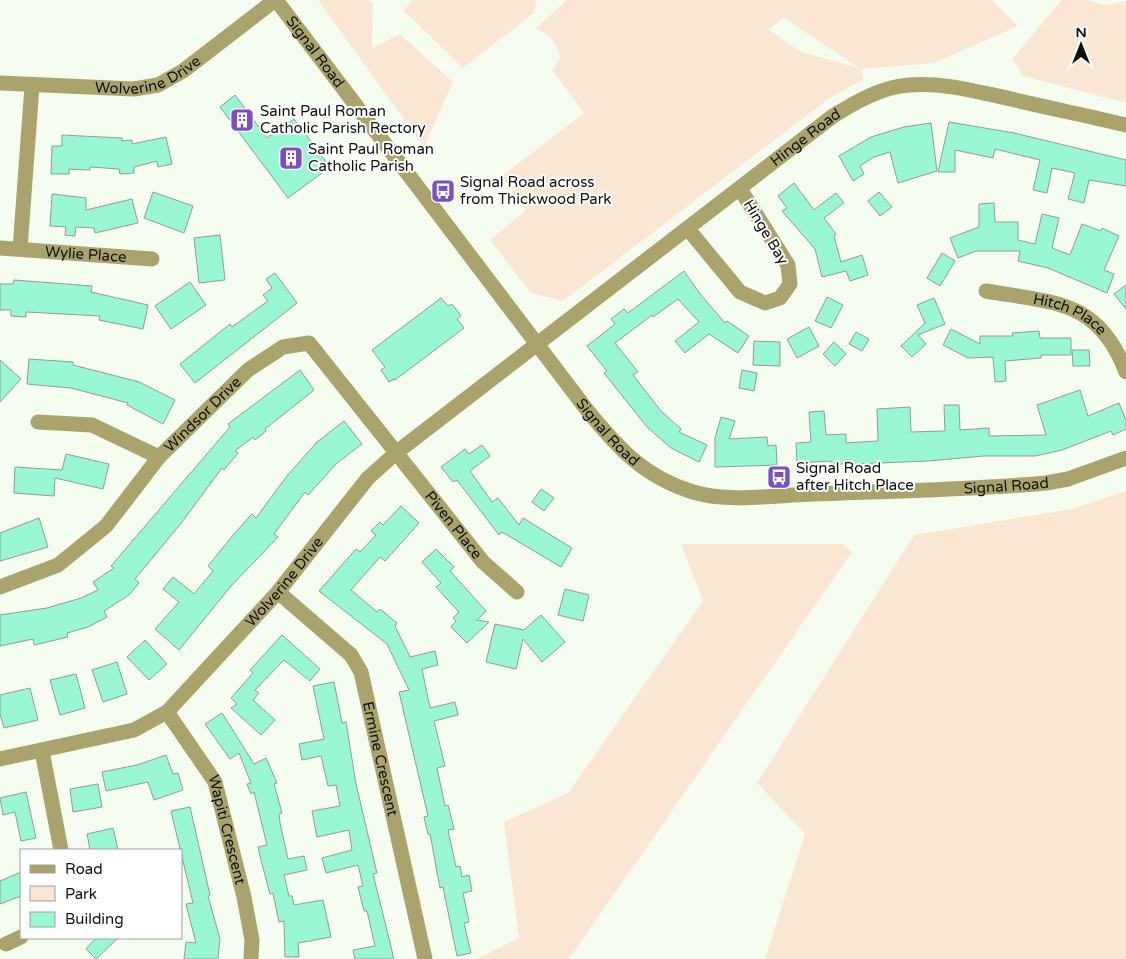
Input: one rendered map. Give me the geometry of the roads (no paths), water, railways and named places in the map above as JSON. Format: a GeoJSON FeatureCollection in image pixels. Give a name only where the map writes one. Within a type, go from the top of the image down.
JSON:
{"type":"FeatureCollection","features":[{"type":"Feature","properties":{"kind":"street","name":"Wolverine Drive"},"geometry":{"type":"LineString","coordinates":[[0,83],[32,86],[134,89],[158,85],[183,72],[276,0]]}},
{"type":"Feature","properties":{"kind":"street","name":"Signal Road"},"geometry":{"type":"LineString","coordinates":[[276,0],[597,422],[633,461],[653,475],[695,492],[745,497],[1014,486],[1068,479],[1126,458]]}},
{"type":"Feature","properties":{"kind":"street","name":"Hinge Road"},"geometry":{"type":"LineString","coordinates":[[538,345],[833,116],[872,94],[908,85],[929,85],[970,90],[1126,125]]}},
{"type":"Feature","properties":{"kind":"street"},"geometry":{"type":"LineString","coordinates":[[0,248],[20,249],[32,86]]}},
{"type":"Feature","properties":{"kind":"street","name":"Hinge Bay"},"geometry":{"type":"LineString","coordinates":[[688,229],[740,292],[765,303],[780,298],[790,284],[788,265],[740,188]]}},
{"type":"Feature","properties":{"kind":"street","name":"Wylie Place"},"geometry":{"type":"LineString","coordinates":[[20,249],[152,259]]}},
{"type":"Feature","properties":{"kind":"street","name":"Hitch Place"},"geometry":{"type":"LineString","coordinates":[[986,291],[1051,302],[1072,308],[1088,317],[1109,337],[1117,349],[1126,372]]}},
{"type":"Feature","properties":{"kind":"street","name":"Windsor Drive"},"geometry":{"type":"LineString","coordinates":[[0,587],[58,565],[106,526],[159,457],[248,370],[283,347],[310,343],[397,452]]}},
{"type":"Feature","properties":{"kind":"street","name":"Wolverine Drive"},"geometry":{"type":"LineString","coordinates":[[0,759],[134,730],[167,712],[278,592],[368,478],[397,452],[538,345]]}},
{"type":"Feature","properties":{"kind":"street"},"geometry":{"type":"LineString","coordinates":[[38,422],[92,425],[159,457]]}},
{"type":"Feature","properties":{"kind":"street","name":"Piven Place"},"geometry":{"type":"LineString","coordinates":[[397,452],[483,562],[516,592]]}},
{"type":"Feature","properties":{"kind":"street","name":"Ermine Crescent"},"geometry":{"type":"LineString","coordinates":[[278,592],[351,655],[361,672],[425,959]]}},
{"type":"Feature","properties":{"kind":"street","name":"Wapiti Crescent"},"geometry":{"type":"LineString","coordinates":[[167,712],[215,782],[244,897],[252,940],[251,959]]}},
{"type":"Feature","properties":{"kind":"street"},"geometry":{"type":"LineString","coordinates":[[42,751],[61,849]]}},
{"type":"Feature","properties":{"kind":"street"},"geometry":{"type":"LineString","coordinates":[[6,944],[20,937]]}},
{"type":"Feature","properties":{"kind":"place","name":"Saint Paul Roman Catholic Parish Rectory"},"geometry":{"type":"Point","coordinates":[242,120]}},
{"type":"Feature","properties":{"kind":"place","name":"Saint Paul Roman Catholic Parish"},"geometry":{"type":"Point","coordinates":[291,158]}},
{"type":"Feature","properties":{"kind":"place","name":"Signal Road across from Thickwood Park"},"geometry":{"type":"Point","coordinates":[443,191]}},
{"type":"Feature","properties":{"kind":"place","name":"Signal Road after Hitch Place"},"geometry":{"type":"Point","coordinates":[779,477]}}]}
